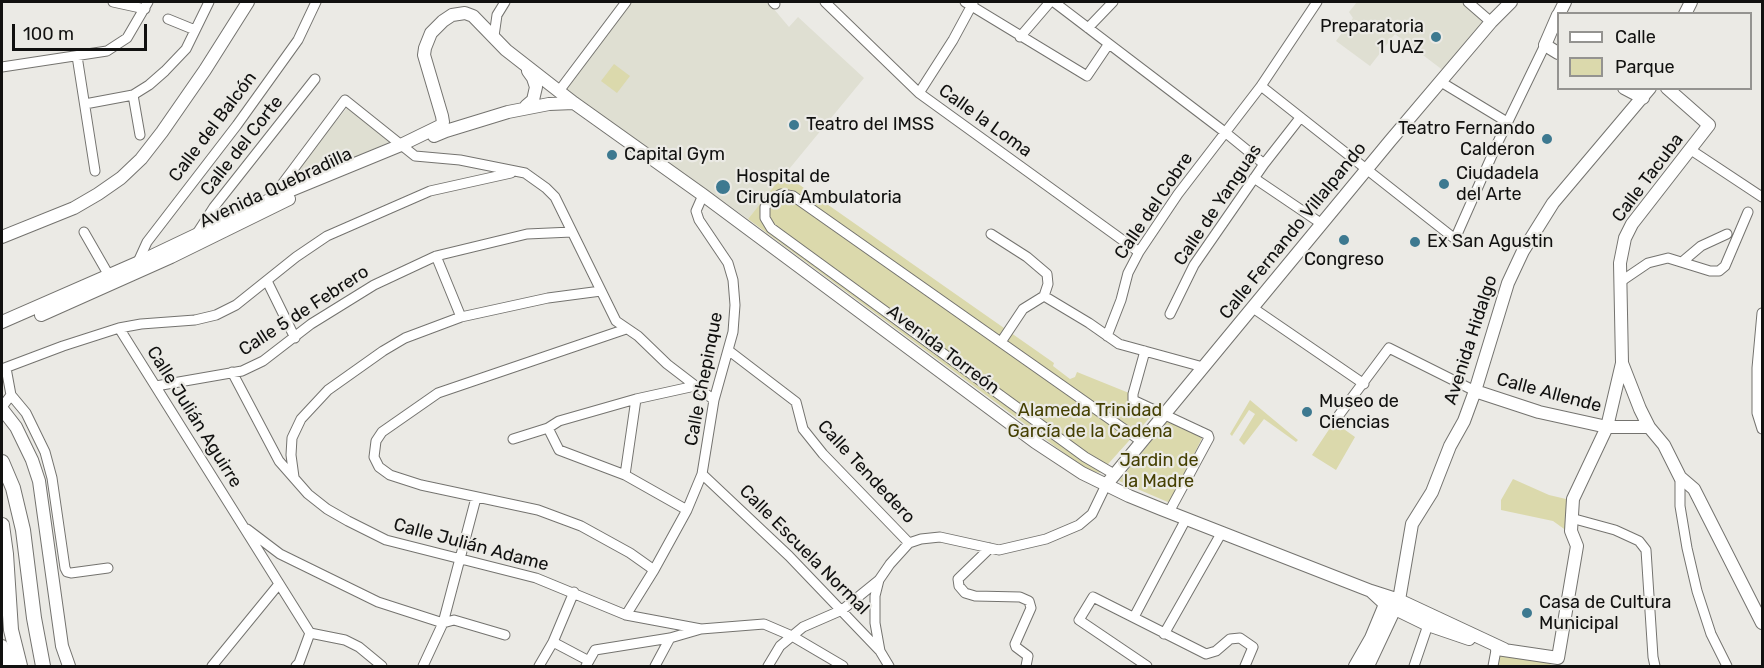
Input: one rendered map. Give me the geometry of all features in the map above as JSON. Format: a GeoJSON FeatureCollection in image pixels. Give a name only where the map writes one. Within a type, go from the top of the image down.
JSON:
{"type":"FeatureCollection","features":[{"type":"Feature","properties":{"kind":"main road"},"geometry":{"type":"LineString","coordinates":[[2,462],[13,488],[23,530],[34,618],[43,666]]}},
{"type":"Feature","properties":{"kind":"main road"},"geometry":{"type":"LineString","coordinates":[[2,525],[11,630],[20,666]]}},
{"type":"Feature","properties":{"kind":"street"},"geometry":{"type":"LineString","coordinates":[[2,67],[108,51],[116,47],[127,38],[147,5],[113,2]]}},
{"type":"Feature","properties":{"kind":"street"},"geometry":{"type":"LineString","coordinates":[[85,104],[133,95],[165,71],[186,48],[209,2]]}},
{"type":"Feature","properties":{"kind":"street"},"geometry":{"type":"LineString","coordinates":[[2,237],[74,208],[121,178],[141,159],[205,70],[248,2]]}},
{"type":"Feature","properties":{"kind":"street","name":"Calle del Balcón"},"geometry":{"type":"LineString","coordinates":[[139,267],[147,242],[237,125],[298,40],[316,2]]}},
{"type":"Feature","properties":{"kind":"street"},"geometry":{"type":"LineString","coordinates":[[494,36],[497,15],[505,2]]}},
{"type":"Feature","properties":{"kind":"street"},"geometry":{"type":"LineString","coordinates":[[508,112],[552,97],[559,91],[626,2]]}},
{"type":"Feature","properties":{"kind":"street","name":"Calle la Loma"},"geometry":{"type":"LineString","coordinates":[[825,2],[919,93],[1138,252]]}},
{"type":"Feature","properties":{"kind":"street"},"geometry":{"type":"LineString","coordinates":[[1020,37],[1052,2],[1089,28],[1264,164]]}},
{"type":"Feature","properties":{"kind":"street"},"geometry":{"type":"LineString","coordinates":[[1089,28],[1113,2]]}},
{"type":"Feature","properties":{"kind":"street","name":"Calle del Cobre"},"geometry":{"type":"LineString","coordinates":[[1107,336],[1121,300],[1128,273],[1138,252],[1178,194],[1260,86],[1317,2]]}},
{"type":"Feature","properties":{"kind":"street"},"geometry":{"type":"LineString","coordinates":[[1468,2],[1491,22]]}},
{"type":"Feature","properties":{"kind":"street","name":"Calle Fernando Villalpando"},"geometry":{"type":"LineString","coordinates":[[1106,485],[1491,22],[1511,2]]}},
{"type":"Feature","properties":{"kind":"street"},"geometry":{"type":"LineString","coordinates":[[919,93],[953,40],[970,3],[1020,37],[1087,76],[1108,45]]}},
{"type":"Feature","properties":{"kind":"street","name":"Avenida Torreón"},"geometry":{"type":"LineString","coordinates":[[435,129],[442,124],[442,116],[424,55],[427,39],[443,21],[458,13],[473,16],[524,64],[574,103],[703,195],[1035,442],[1083,473],[1169,512],[1371,591],[1393,602]]}},
{"type":"Feature","properties":{"kind":"street"},"geometry":{"type":"LineString","coordinates":[[1260,86],[1455,239],[1557,15]]}},
{"type":"Feature","properties":{"kind":"street"},"geometry":{"type":"LineString","coordinates":[[168,19],[195,30]]}},
{"type":"Feature","properties":{"kind":"street"},"geometry":{"type":"LineString","coordinates":[[1545,45],[1557,52]]}},
{"type":"Feature","properties":{"kind":"street"},"geometry":{"type":"LineString","coordinates":[[77,56],[95,171]]}},
{"type":"Feature","properties":{"kind":"street"},"geometry":{"type":"LineString","coordinates":[[524,64],[536,87],[533,100],[526,106]]}},
{"type":"Feature","properties":{"kind":"street","name":"Calle del Corte"},"geometry":{"type":"LineString","coordinates":[[196,235],[214,207],[315,79]]}},
{"type":"Feature","properties":{"kind":"street"},"geometry":{"type":"LineString","coordinates":[[1441,82],[1507,123]]}},
{"type":"Feature","properties":{"kind":"street","name":"Calle Tacuba"},"geometry":{"type":"LineString","coordinates":[[1622,363],[1620,282],[1625,238],[1632,224],[1708,125],[1669,90]]}},
{"type":"Feature","properties":{"kind":"street","name":"Avenida Hidalgo"},"geometry":{"type":"LineString","coordinates":[[1393,602],[1412,524],[1432,492],[1450,446],[1464,421],[1508,283],[1523,251],[1553,203],[1647,93]]}},
{"type":"Feature","properties":{"kind":"street"},"geometry":{"type":"LineString","coordinates":[[133,95],[140,135]]}},
{"type":"Feature","properties":{"kind":"street"},"geometry":{"type":"LineString","coordinates":[[270,200],[345,100],[415,156],[460,160],[533,178],[555,197],[616,321],[639,336],[668,364],[714,400]]}},
{"type":"Feature","properties":{"kind":"street","name":"Avenida Quebradilla"},"geometry":{"type":"LineString","coordinates":[[2,322],[241,224],[299,193],[446,131],[508,112],[549,104],[574,103]]}},
{"type":"Feature","properties":{"kind":"street","name":"Calle de Yanguas"},"geometry":{"type":"LineString","coordinates":[[1170,314],[1194,265],[1264,164],[1300,118]]}},
{"type":"Feature","properties":{"kind":"street","name":"Avenida Quebradilla"},"geometry":{"type":"LineString","coordinates":[[139,267],[196,235],[270,200],[316,179],[403,148],[435,129]]}},
{"type":"Feature","properties":{"kind":"street"},"geometry":{"type":"LineString","coordinates":[[1691,150],[1762,197]]}},
{"type":"Feature","properties":{"kind":"street"},"geometry":{"type":"LineString","coordinates":[[108,568],[71,573],[65,568],[52,478],[45,452],[27,413],[11,395],[4,368],[119,328],[195,320],[216,315],[236,305],[296,257],[327,236],[356,222],[430,191],[516,172]]}},
{"type":"Feature","properties":{"kind":"street"},"geometry":{"type":"LineString","coordinates":[[1254,178],[1322,224]]}},
{"type":"Feature","properties":{"kind":"street"},"geometry":{"type":"LineString","coordinates":[[1114,474],[1097,466],[771,228],[765,218],[765,207],[768,202],[781,194],[794,196],[1141,441]]}},
{"type":"Feature","properties":{"kind":"street","name":"Calle Chepinque"},"geometry":{"type":"LineString","coordinates":[[626,615],[687,510],[702,474],[714,400],[733,332],[735,305],[733,280],[728,263],[699,220],[696,211],[703,195]]}},
{"type":"Feature","properties":{"kind":"street"},"geometry":{"type":"LineString","coordinates":[[1620,282],[1648,263],[1668,258],[1710,271],[1719,271],[1725,266],[1748,212]]}},
{"type":"Feature","properties":{"kind":"street"},"geometry":{"type":"LineString","coordinates":[[84,232],[111,279]]}},
{"type":"Feature","properties":{"kind":"street","name":"Calle 5 de Febrero"},"geometry":{"type":"LineString","coordinates":[[156,386],[242,371],[263,361],[311,324],[374,285],[436,256],[526,234],[572,232]]}},
{"type":"Feature","properties":{"kind":"street"},"geometry":{"type":"LineString","coordinates":[[991,234],[1047,274],[1048,284],[1044,296],[1023,309],[1001,342]]}},
{"type":"Feature","properties":{"kind":"street"},"geometry":{"type":"LineString","coordinates":[[1682,262],[1701,246],[1727,234]]}},
{"type":"Feature","properties":{"kind":"street"},"geometry":{"type":"LineString","coordinates":[[436,256],[461,317]]}},
{"type":"Feature","properties":{"kind":"street","name":"Avenida Quebradilla"},"geometry":{"type":"LineString","coordinates":[[2,331],[111,279]]}},
{"type":"Feature","properties":{"kind":"street"},"geometry":{"type":"LineString","coordinates":[[267,281],[295,338]]}},
{"type":"Feature","properties":{"kind":"street"},"geometry":{"type":"LineString","coordinates":[[295,480],[291,455],[292,438],[301,419],[317,401],[358,368],[398,342],[461,317],[538,299],[601,291]]}},
{"type":"Feature","properties":{"kind":"street"},"geometry":{"type":"LineString","coordinates":[[1044,296],[1089,322],[1119,344],[1203,367]]}},
{"type":"Feature","properties":{"kind":"street"},"geometry":{"type":"LineString","coordinates":[[1252,308],[1364,384]]}},
{"type":"Feature","properties":{"kind":"street"},"geometry":{"type":"LineString","coordinates":[[1762,313],[1757,368],[1762,429]]}},
{"type":"Feature","properties":{"kind":"street","name":"Calle Julián Aguirre"},"geometry":{"type":"LineString","coordinates":[[119,328],[310,633]]}},
{"type":"Feature","properties":{"kind":"street"},"geometry":{"type":"LineString","coordinates":[[627,329],[438,393],[378,436],[374,457],[379,467],[390,475],[421,485],[538,510],[581,526],[630,553],[654,570]]}},
{"type":"Feature","properties":{"kind":"street"},"geometry":{"type":"LineString","coordinates":[[1339,415],[1389,348],[1475,391]]}},
{"type":"Feature","properties":{"kind":"street","name":"Calle Tendedero"},"geometry":{"type":"LineString","coordinates":[[728,350],[796,402],[803,429],[823,454],[909,543]]}},
{"type":"Feature","properties":{"kind":"street"},"geometry":{"type":"LineString","coordinates":[[1145,351],[1133,400],[1206,432],[1209,438],[1169,512]]}},
{"type":"Feature","properties":{"kind":"street"},"geometry":{"type":"LineString","coordinates":[[1393,602],[1428,625],[1499,648],[1558,662],[1576,546],[1571,531],[1573,499],[1607,427],[1622,363]]}},
{"type":"Feature","properties":{"kind":"street"},"geometry":{"type":"LineString","coordinates":[[1622,363],[1649,427],[1664,445],[1680,477],[1694,489],[1762,623]]}},
{"type":"Feature","properties":{"kind":"street","name":"Calle Julián Adame"},"geometry":{"type":"LineString","coordinates":[[232,372],[279,461],[295,480],[327,509],[368,532],[406,547],[536,578],[626,615],[702,629]]}},
{"type":"Feature","properties":{"kind":"street"},"geometry":{"type":"LineString","coordinates":[[513,439],[548,428],[560,421],[636,399],[695,386]]}},
{"type":"Feature","properties":{"kind":"street","name":"Calle Allende"},"geometry":{"type":"LineString","coordinates":[[1475,391],[1539,412],[1607,427],[1649,427]]}},
{"type":"Feature","properties":{"kind":"street"},"geometry":{"type":"LineString","coordinates":[[11,395],[2,408],[26,446],[39,481],[62,646],[69,666]]}},
{"type":"Feature","properties":{"kind":"street"},"geometry":{"type":"LineString","coordinates":[[625,475],[636,399]]}},
{"type":"Feature","properties":{"kind":"street"},"geometry":{"type":"LineString","coordinates":[[548,428],[559,450],[625,475],[687,510]]}},
{"type":"Feature","properties":{"kind":"street","name":"Calle Escuela Normal"},"geometry":{"type":"LineString","coordinates":[[702,474],[789,556],[880,651]]}},
{"type":"Feature","properties":{"kind":"street"},"geometry":{"type":"LineString","coordinates":[[1680,477],[1683,527],[1697,591],[1711,634],[1727,666]]}},
{"type":"Feature","properties":{"kind":"street"},"geometry":{"type":"LineString","coordinates":[[768,666],[780,646],[803,627],[842,610],[879,580],[909,543],[940,537],[999,550],[1022,546],[1079,525],[1092,514],[1106,485]]}},
{"type":"Feature","properties":{"kind":"street"},"geometry":{"type":"LineString","coordinates":[[423,666],[443,623],[476,498]]}},
{"type":"Feature","properties":{"kind":"street"},"geometry":{"type":"LineString","coordinates":[[1571,518],[1615,530],[1639,541],[1646,550],[1655,666]]}},
{"type":"Feature","properties":{"kind":"street"},"geometry":{"type":"LineString","coordinates":[[1134,617],[1144,594],[1186,519]]}},
{"type":"Feature","properties":{"kind":"street"},"geometry":{"type":"LineString","coordinates":[[241,524],[280,554],[378,603],[443,623],[454,620],[505,635]]}},
{"type":"Feature","properties":{"kind":"street"},"geometry":{"type":"LineString","coordinates":[[1164,634],[1222,532]]}},
{"type":"Feature","properties":{"kind":"street"},"geometry":{"type":"LineString","coordinates":[[990,548],[958,579],[959,586],[965,593],[975,596],[1020,597],[1029,601],[1031,608],[1015,644],[1028,656],[1026,666]]}},
{"type":"Feature","properties":{"kind":"street"},"geometry":{"type":"LineString","coordinates":[[879,580],[874,610],[880,651],[889,666]]}},
{"type":"Feature","properties":{"kind":"street"},"geometry":{"type":"LineString","coordinates":[[212,666],[279,584]]}},
{"type":"Feature","properties":{"kind":"street"},"geometry":{"type":"LineString","coordinates":[[539,666],[553,642],[574,592]]}},
{"type":"Feature","properties":{"kind":"street"},"geometry":{"type":"LineString","coordinates":[[1147,666],[1079,620],[1093,597],[1206,654],[1216,651],[1230,639],[1240,638],[1253,647],[1245,666]]}},
{"type":"Feature","properties":{"kind":"street"},"geometry":{"type":"LineString","coordinates":[[1393,602],[1499,648]]}},
{"type":"Feature","properties":{"kind":"street"},"geometry":{"type":"LineString","coordinates":[[1355,666],[1393,602]]}},
{"type":"Feature","properties":{"kind":"street"},"geometry":{"type":"LineString","coordinates":[[1368,666],[1393,602]]}},
{"type":"Feature","properties":{"kind":"street"},"geometry":{"type":"LineString","coordinates":[[553,642],[588,664],[595,650],[670,638],[702,629],[764,624],[792,636],[843,666]]}},
{"type":"Feature","properties":{"kind":"street"},"geometry":{"type":"LineString","coordinates":[[1414,666],[1428,625]]}},
{"type":"Feature","properties":{"kind":"street"},"geometry":{"type":"LineString","coordinates":[[296,666],[310,633],[345,640],[359,647],[382,666]]}},
{"type":"Feature","properties":{"kind":"street"},"geometry":{"type":"LineString","coordinates":[[655,666],[670,638]]}},
{"type":"Feature","properties":{"kind":"street"},"geometry":{"type":"LineString","coordinates":[[2,646],[10,666]]}},
{"type":"Feature","properties":{"kind":"street"},"geometry":{"type":"LineString","coordinates":[[1493,666],[1499,648]]}},
{"type":"Feature","properties":{"kind":"shaded area"},"geometry":{"type":"Polygon","coordinates":[[[631,2],[768,2],[789,27],[798,17],[864,78],[748,219],[566,90],[631,2]]]}},
{"type":"Feature","properties":{"kind":"shaded area","name":"Preparatoria 1 UAZ"},"geometry":{"type":"Polygon","coordinates":[[[1357,2],[1461,2],[1486,23],[1444,71],[1395,34],[1370,66],[1336,41],[1353,18],[1349,12],[1357,2]]]}},
{"type":"Feature","properties":{"kind":"shaded area"},"geometry":{"type":"Polygon","coordinates":[[[347,108],[392,141],[291,185],[288,178],[347,108]]]}},
{"type":"Feature","properties":{"kind":"green space"},"geometry":{"type":"Polygon","coordinates":[[[614,64],[630,76],[617,93],[601,81],[614,64]]]}},
{"type":"Feature","properties":{"kind":"green space","name":"Alameda Trinidad García de la Cadena"},"geometry":{"type":"Polygon","coordinates":[[[784,174],[1054,363],[1053,366],[1070,379],[1075,377],[1077,372],[1129,393],[1154,413],[1100,473],[1087,470],[748,219],[784,174]]]}},
{"type":"Feature","properties":{"kind":"green space"},"geometry":{"type":"Polygon","coordinates":[[[1250,400],[1298,440],[1296,442],[1264,419],[1244,445],[1239,440],[1255,414],[1249,410],[1232,436],[1230,434],[1250,400]]]}},
{"type":"Feature","properties":{"kind":"green space","name":"Jardin de la Madre"},"geometry":{"type":"Polygon","coordinates":[[[1169,419],[1201,434],[1202,438],[1170,503],[1119,481],[1169,419]]]}},
{"type":"Feature","properties":{"kind":"green space"},"geometry":{"type":"Polygon","coordinates":[[[1334,422],[1355,437],[1336,470],[1312,455],[1334,422]]]}},
{"type":"Feature","properties":{"kind":"green space"},"geometry":{"type":"Polygon","coordinates":[[[1513,479],[1549,495],[1566,499],[1567,531],[1553,521],[1501,510],[1501,500],[1513,479]]]}},
{"type":"Feature","properties":{"kind":"green space"},"geometry":{"type":"Polygon","coordinates":[[[1499,656],[1551,663],[1550,666],[1497,666],[1499,656]]]}},
{"type":"Feature","properties":{"kind":"place","name":"Preparatoria 1 UAZ"},"geometry":{"type":"Point","coordinates":[1436,37]}},
{"type":"Feature","properties":{"kind":"place","name":"Teatro del IMSS"},"geometry":{"type":"Point","coordinates":[794,125]}},
{"type":"Feature","properties":{"kind":"place","name":"Teatro Fernando Calderon"},"geometry":{"type":"Point","coordinates":[1547,139]}},
{"type":"Feature","properties":{"kind":"place","name":"Capital Gym"},"geometry":{"type":"Point","coordinates":[612,155]}},
{"type":"Feature","properties":{"kind":"place","name":"Ciudadela del Arte"},"geometry":{"type":"Point","coordinates":[1444,184]}},
{"type":"Feature","properties":{"kind":"place","name":"Hospital de Cirugía Ambulatoria"},"geometry":{"type":"Point","coordinates":[723,187]}},
{"type":"Feature","properties":{"kind":"place","name":"Congreso"},"geometry":{"type":"Point","coordinates":[1344,240]}},
{"type":"Feature","properties":{"kind":"place","name":"Ex San Agustin"},"geometry":{"type":"Point","coordinates":[1415,242]}},
{"type":"Feature","properties":{"kind":"place","name":"Museo de Ciencias"},"geometry":{"type":"Point","coordinates":[1307,412]}},
{"type":"Feature","properties":{"kind":"place","name":"Casa de Cultura Municipal"},"geometry":{"type":"Point","coordinates":[1527,613]}}]}
